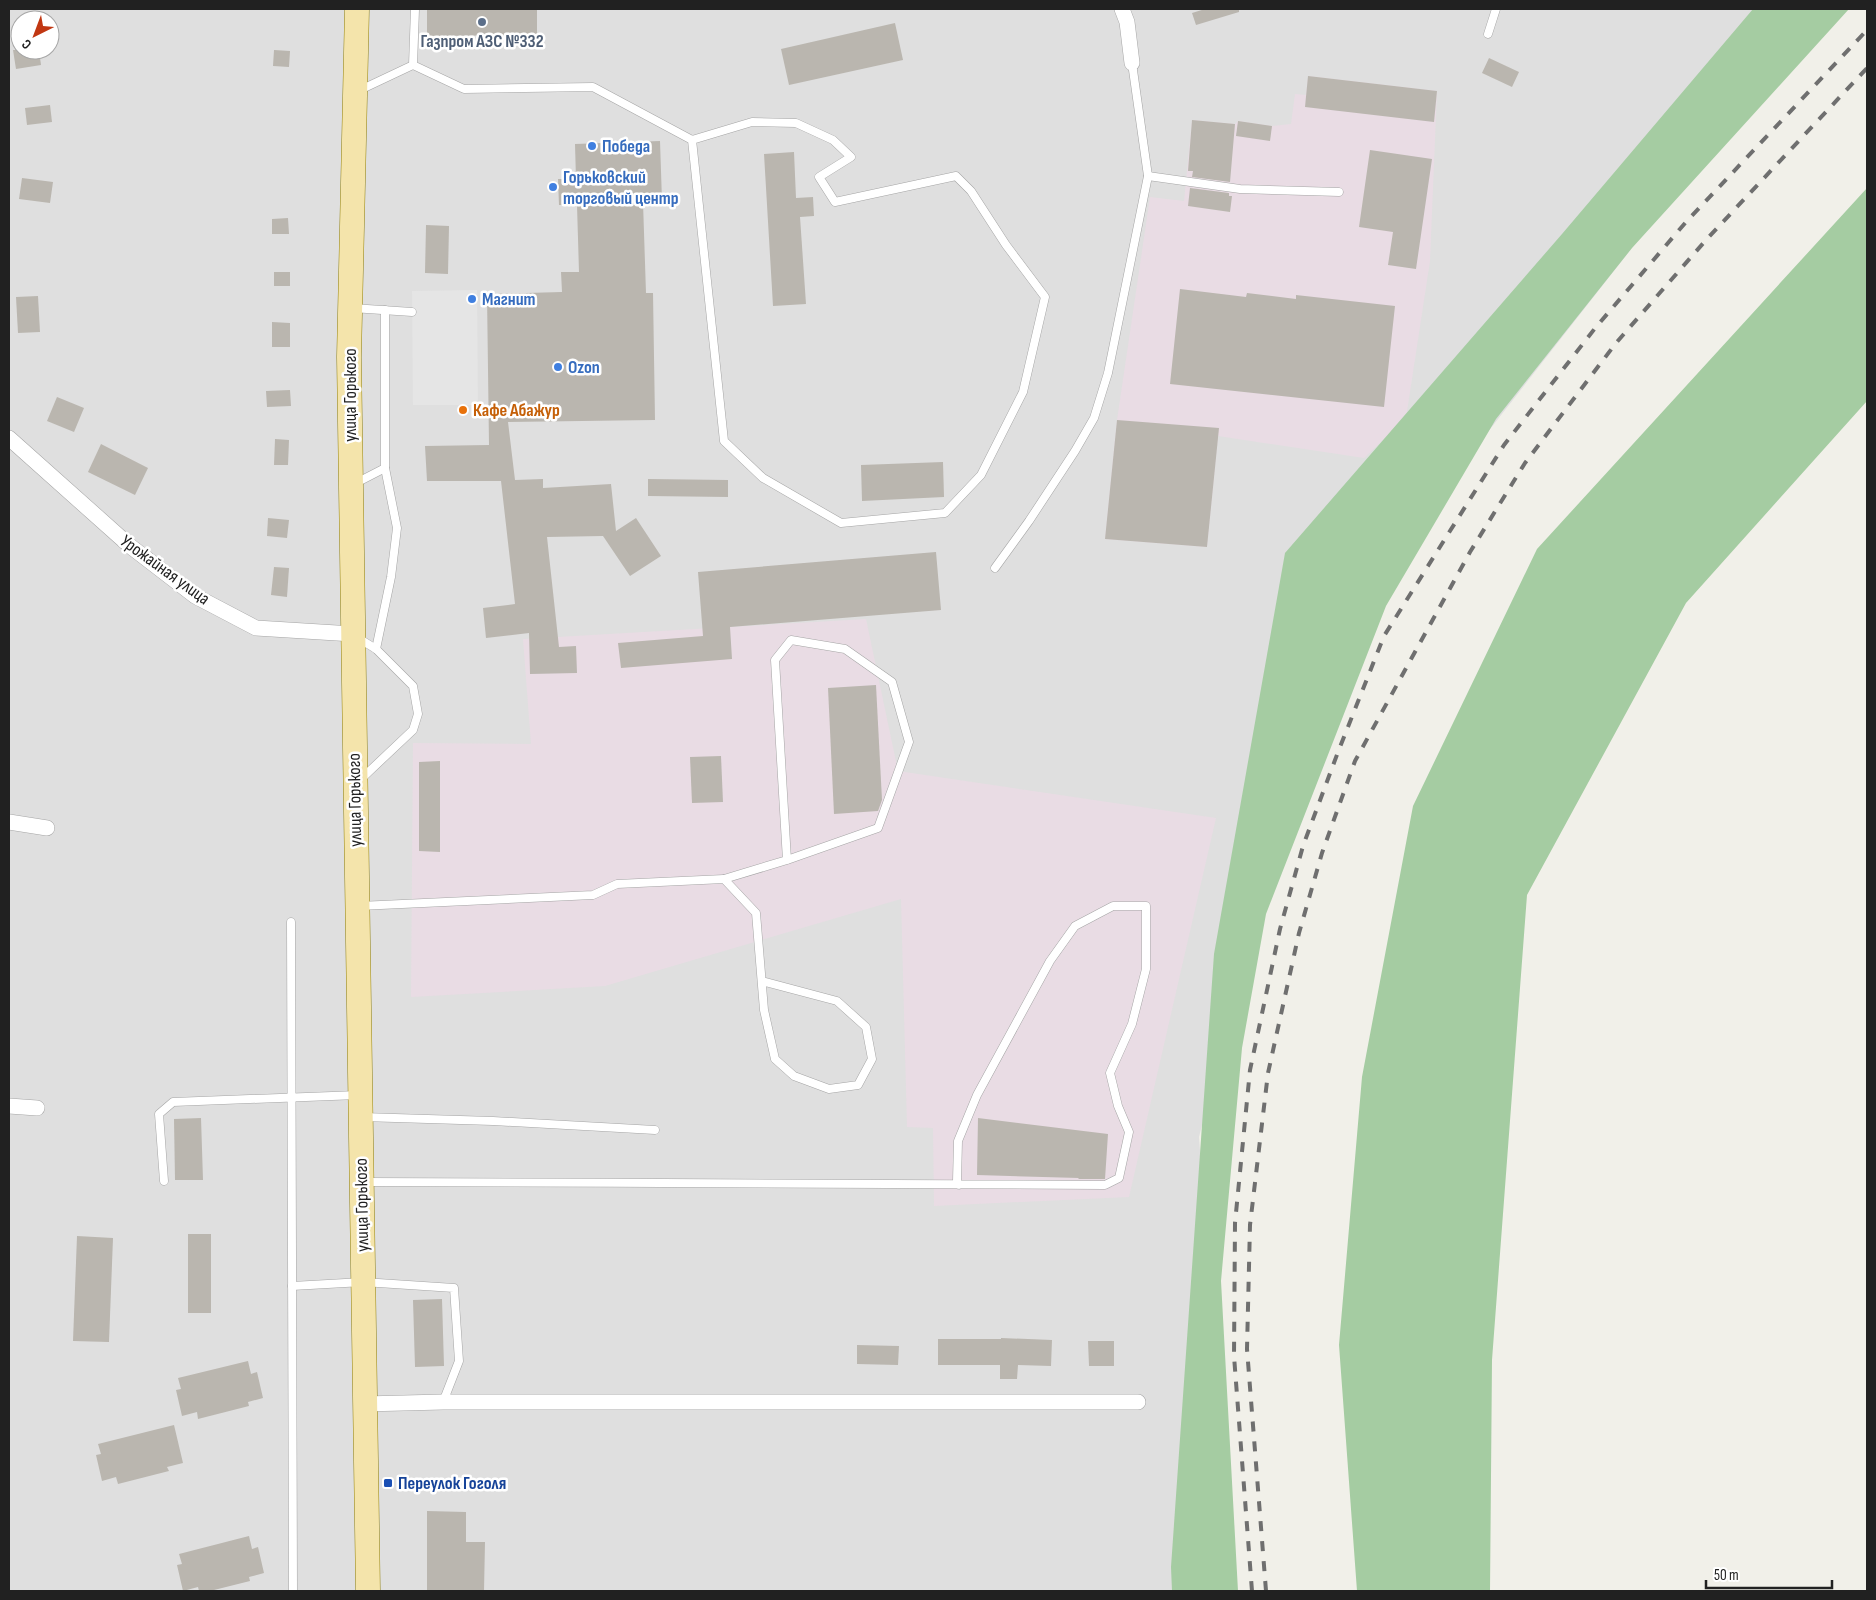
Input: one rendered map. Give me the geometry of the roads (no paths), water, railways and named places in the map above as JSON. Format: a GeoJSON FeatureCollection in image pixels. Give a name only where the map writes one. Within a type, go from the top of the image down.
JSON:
{"type":"FeatureCollection","features":[{"type":"Feature","properties":{"kind":"main road","name":"улица Горького"},"geometry":{"type":"LineString","coordinates":[[357,9],[348,357],[368,1591]]}},
{"type":"Feature","properties":{"kind":"street"},"geometry":{"type":"LineString","coordinates":[[1122,9],[1127,22],[1132,63]]}},
{"type":"Feature","properties":{"kind":"street","name":"Урожайная улица"},"geometry":{"type":"LineString","coordinates":[[9,438],[130,546],[195,596],[256,628],[353,634]]}},
{"type":"Feature","properties":{"kind":"street"},"geometry":{"type":"LineString","coordinates":[[9,822],[47,828]]}},
{"type":"Feature","properties":{"kind":"street"},"geometry":{"type":"LineString","coordinates":[[9,1106],[37,1108]]}},
{"type":"Feature","properties":{"kind":"street"},"geometry":{"type":"LineString","coordinates":[[364,1404],[443,1402],[1138,1402]]}},
{"type":"Feature","properties":{"kind":"lane"},"geometry":{"type":"LineString","coordinates":[[412,65],[415,9]]}},
{"type":"Feature","properties":{"kind":"lane"},"geometry":{"type":"LineString","coordinates":[[1488,34],[1496,9]]}},
{"type":"Feature","properties":{"kind":"lane"},"geometry":{"type":"LineString","coordinates":[[995,568],[1076,451],[1094,418],[1108,373],[1148,176],[1132,63]]}},
{"type":"Feature","properties":{"kind":"lane"},"geometry":{"type":"LineString","coordinates":[[356,92],[412,65]]}},
{"type":"Feature","properties":{"kind":"lane"},"geometry":{"type":"LineString","coordinates":[[412,65],[464,89],[593,87],[692,140],[752,122],[796,123],[833,140],[851,157],[819,177],[835,202],[956,176],[971,191],[1006,245],[1045,297],[1023,392],[980,475],[945,513],[841,523],[764,478],[724,441],[692,140]]}},
{"type":"Feature","properties":{"kind":"lane"},"geometry":{"type":"LineString","coordinates":[[1148,176],[1240,189],[1339,192]]}},
{"type":"Feature","properties":{"kind":"lane"},"geometry":{"type":"LineString","coordinates":[[350,307],[412,312]]}},
{"type":"Feature","properties":{"kind":"lane"},"geometry":{"type":"LineString","coordinates":[[376,649],[391,577],[397,528],[385,468],[386,310]]}},
{"type":"Feature","properties":{"kind":"lane"},"geometry":{"type":"LineString","coordinates":[[350,486],[385,468]]}},
{"type":"Feature","properties":{"kind":"lane"},"geometry":{"type":"LineString","coordinates":[[353,634],[376,649],[413,686],[418,714],[413,730],[355,785]]}},
{"type":"Feature","properties":{"kind":"lane"},"geometry":{"type":"LineString","coordinates":[[357,906],[593,895],[617,884],[724,879],[787,860],[878,828],[909,742],[892,682],[845,649],[791,640],[775,660],[787,860]]}},
{"type":"Feature","properties":{"kind":"lane"},"geometry":{"type":"LineString","coordinates":[[724,879],[756,913],[764,1010],[775,1059],[794,1076],[830,1089],[858,1085],[872,1058],[866,1027],[837,1001],[762,980]]}},
{"type":"Feature","properties":{"kind":"lane"},"geometry":{"type":"LineString","coordinates":[[362,1182],[959,1185],[1105,1185],[1119,1178],[1129,1132],[1118,1106],[1110,1073],[1132,1024],[1146,969],[1146,906],[1113,906],[1075,926],[1050,961],[973,1104],[958,1141],[957,1181],[959,1185]]}},
{"type":"Feature","properties":{"kind":"lane"},"geometry":{"type":"LineString","coordinates":[[290,922],[293,1591]]}},
{"type":"Feature","properties":{"kind":"lane"},"geometry":{"type":"LineString","coordinates":[[164,1181],[159,1114],[173,1102],[291,1098],[493,1121],[655,1130]]}},
{"type":"Feature","properties":{"kind":"lane"},"geometry":{"type":"LineString","coordinates":[[292,1286],[363,1282],[454,1288],[459,1361],[443,1402]]}},
{"type":"Feature","properties":{"kind":"railway"},"geometry":{"type":"LineString","coordinates":[[1252,1591],[1234,1356],[1235,1223],[1250,1070],[1280,929],[1303,846],[1338,752],[1384,636],[1504,445],[1596,327],[1686,222],[1867,30]]}},
{"type":"Feature","properties":{"kind":"railway"},"geometry":{"type":"LineString","coordinates":[[1266,1591],[1247,1349],[1250,1225],[1268,1073],[1299,933],[1322,853],[1355,761],[1470,552],[1525,463],[1616,343],[1706,240],[1867,68]]}},
{"type":"Feature","properties":{"kind":"place","name":"Газпром АЗС №332"},"geometry":{"type":"Point","coordinates":[482,22]}},
{"type":"Feature","properties":{"kind":"place","name":"Победа"},"geometry":{"type":"Point","coordinates":[592,146]}},
{"type":"Feature","properties":{"kind":"place","name":"Горьковский торговый центр"},"geometry":{"type":"Point","coordinates":[553,187]}},
{"type":"Feature","properties":{"kind":"place","name":"Магнит"},"geometry":{"type":"Point","coordinates":[472,299]}},
{"type":"Feature","properties":{"kind":"place","name":"Ozon"},"geometry":{"type":"Point","coordinates":[558,367]}},
{"type":"Feature","properties":{"kind":"place","name":"Кафе Абажур"},"geometry":{"type":"Point","coordinates":[463,410]}},
{"type":"Feature","properties":{"kind":"place","name":"Переулок Гоголя"},"geometry":{"type":"Point","coordinates":[388,1483]}}]}
